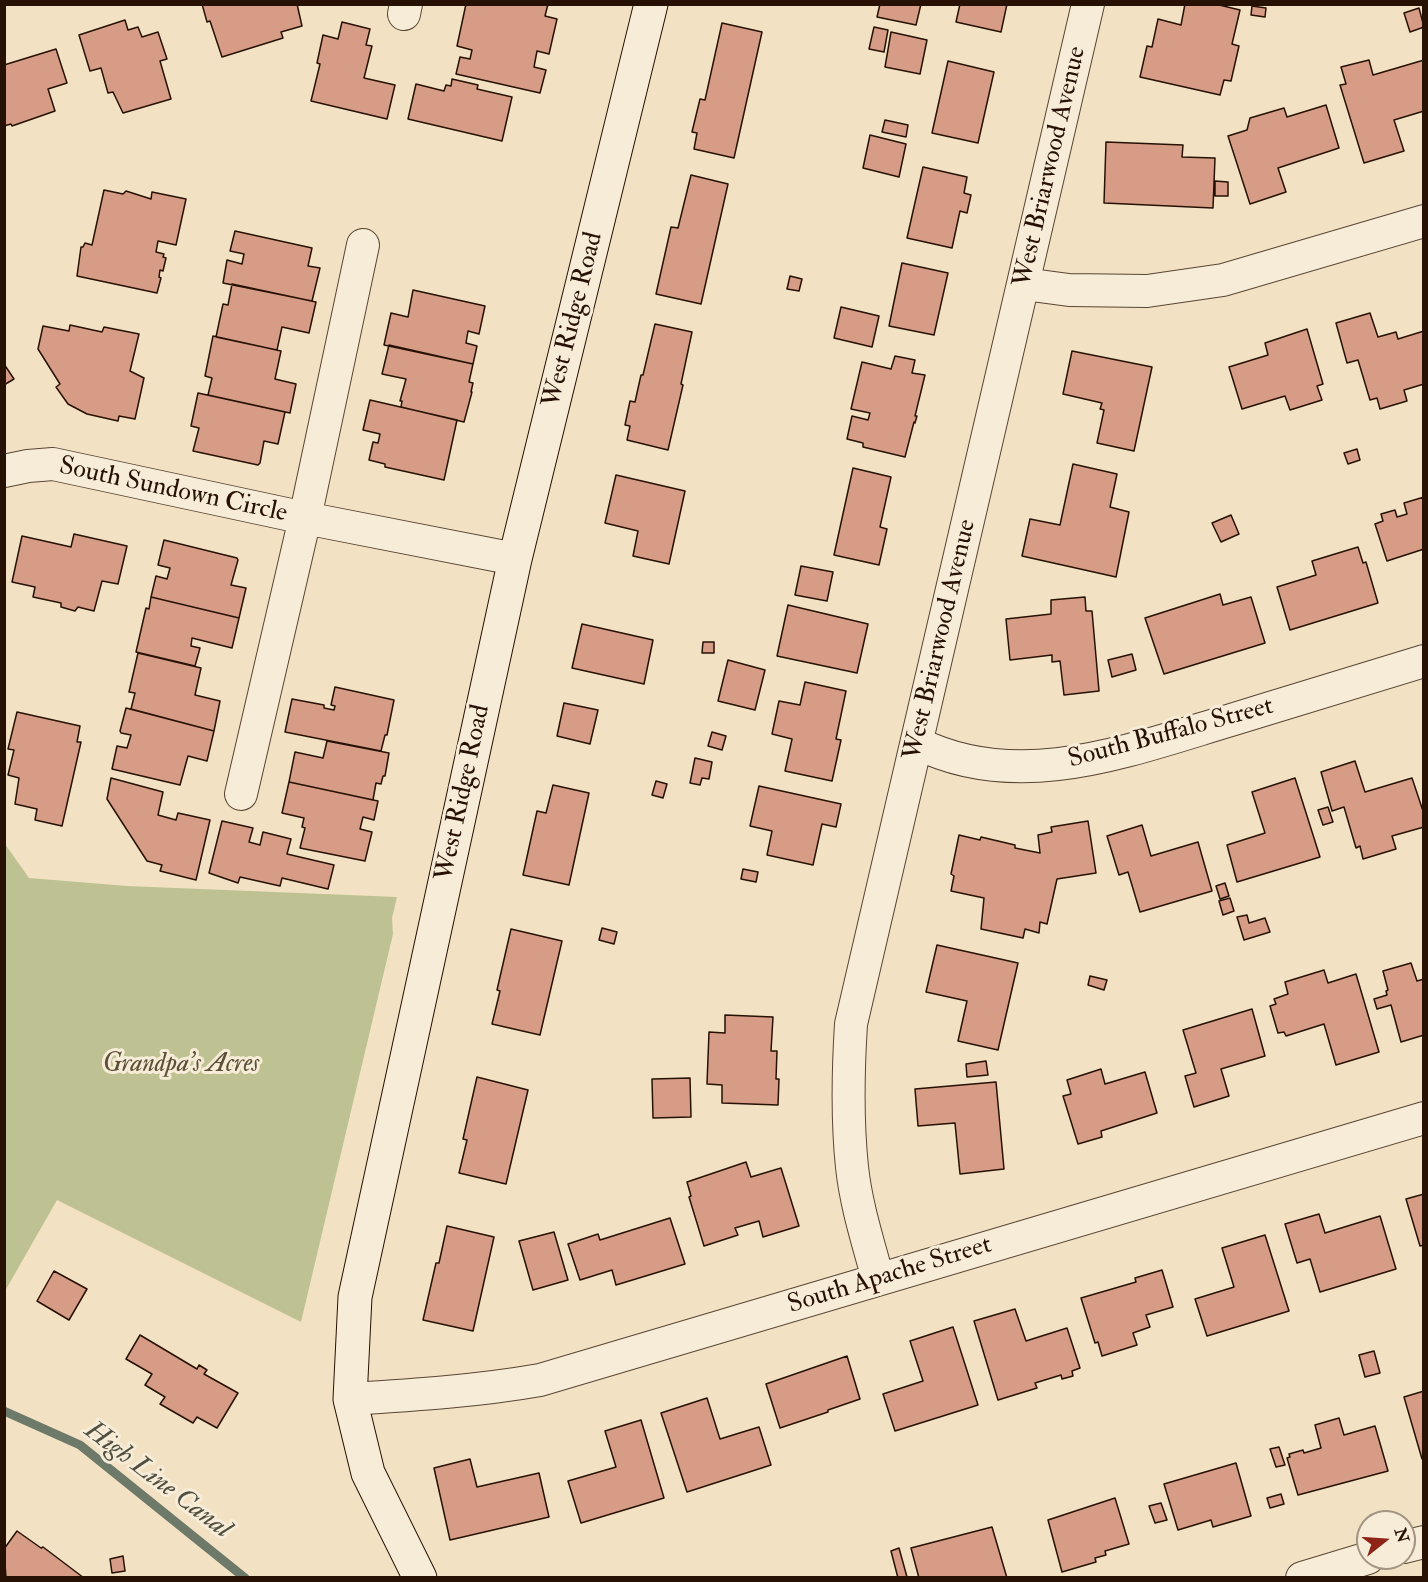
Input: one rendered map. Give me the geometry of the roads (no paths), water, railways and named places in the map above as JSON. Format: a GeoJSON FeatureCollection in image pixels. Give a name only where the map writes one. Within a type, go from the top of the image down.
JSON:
{"type":"FeatureCollection","features":[{"type":"Feature","properties":{"kind":"street","name":"West Ridge Road"},"geometry":{"type":"LineString","coordinates":[[420,1578],[368,1473],[350,1399],[355,1297],[515,559],[651,4]]}},
{"type":"Feature","properties":{"kind":"street","name":"West Briarwood Avenue"},"geometry":{"type":"LineString","coordinates":[[878,1279],[861,1219],[852,1168],[848,1065],[851,1024],[1088,4]]}},
{"type":"Feature","properties":{"kind":"street"},"geometry":{"type":"LineString","coordinates":[[1024,284],[1069,290],[1147,291],[1223,280],[1424,221]]}},
{"type":"Feature","properties":{"kind":"street","name":"South Sundown Circle"},"geometry":{"type":"LineString","coordinates":[[241,794],[305,518],[363,245]]}},
{"type":"Feature","properties":{"kind":"street","name":"South Sundown Circle"},"geometry":{"type":"LineString","coordinates":[[4,471],[28,465],[53,464],[305,518],[515,559]]}},
{"type":"Feature","properties":{"kind":"street","name":"South Buffalo Street"},"geometry":{"type":"LineString","coordinates":[[917,743],[936,753],[984,765],[1050,766],[1143,748],[1424,662]]}},
{"type":"Feature","properties":{"kind":"street","name":"South Apache Street"},"geometry":{"type":"LineString","coordinates":[[350,1399],[452,1393],[540,1380],[1424,1118]]}},
{"type":"Feature","properties":{"kind":"street"},"geometry":{"type":"LineString","coordinates":[[1302,1578],[1356,1562]]}},
{"type":"Feature","properties":{"kind":"waterway","name":"High Line Canal"},"geometry":{"type":"LineString","coordinates":[[4,1411],[80,1445],[245,1578]]}},
{"type":"Feature","properties":{"kind":"park label","name":"Grandpa's Acres"},"geometry":{"type":"Point","coordinates":[181,1065]}}]}
